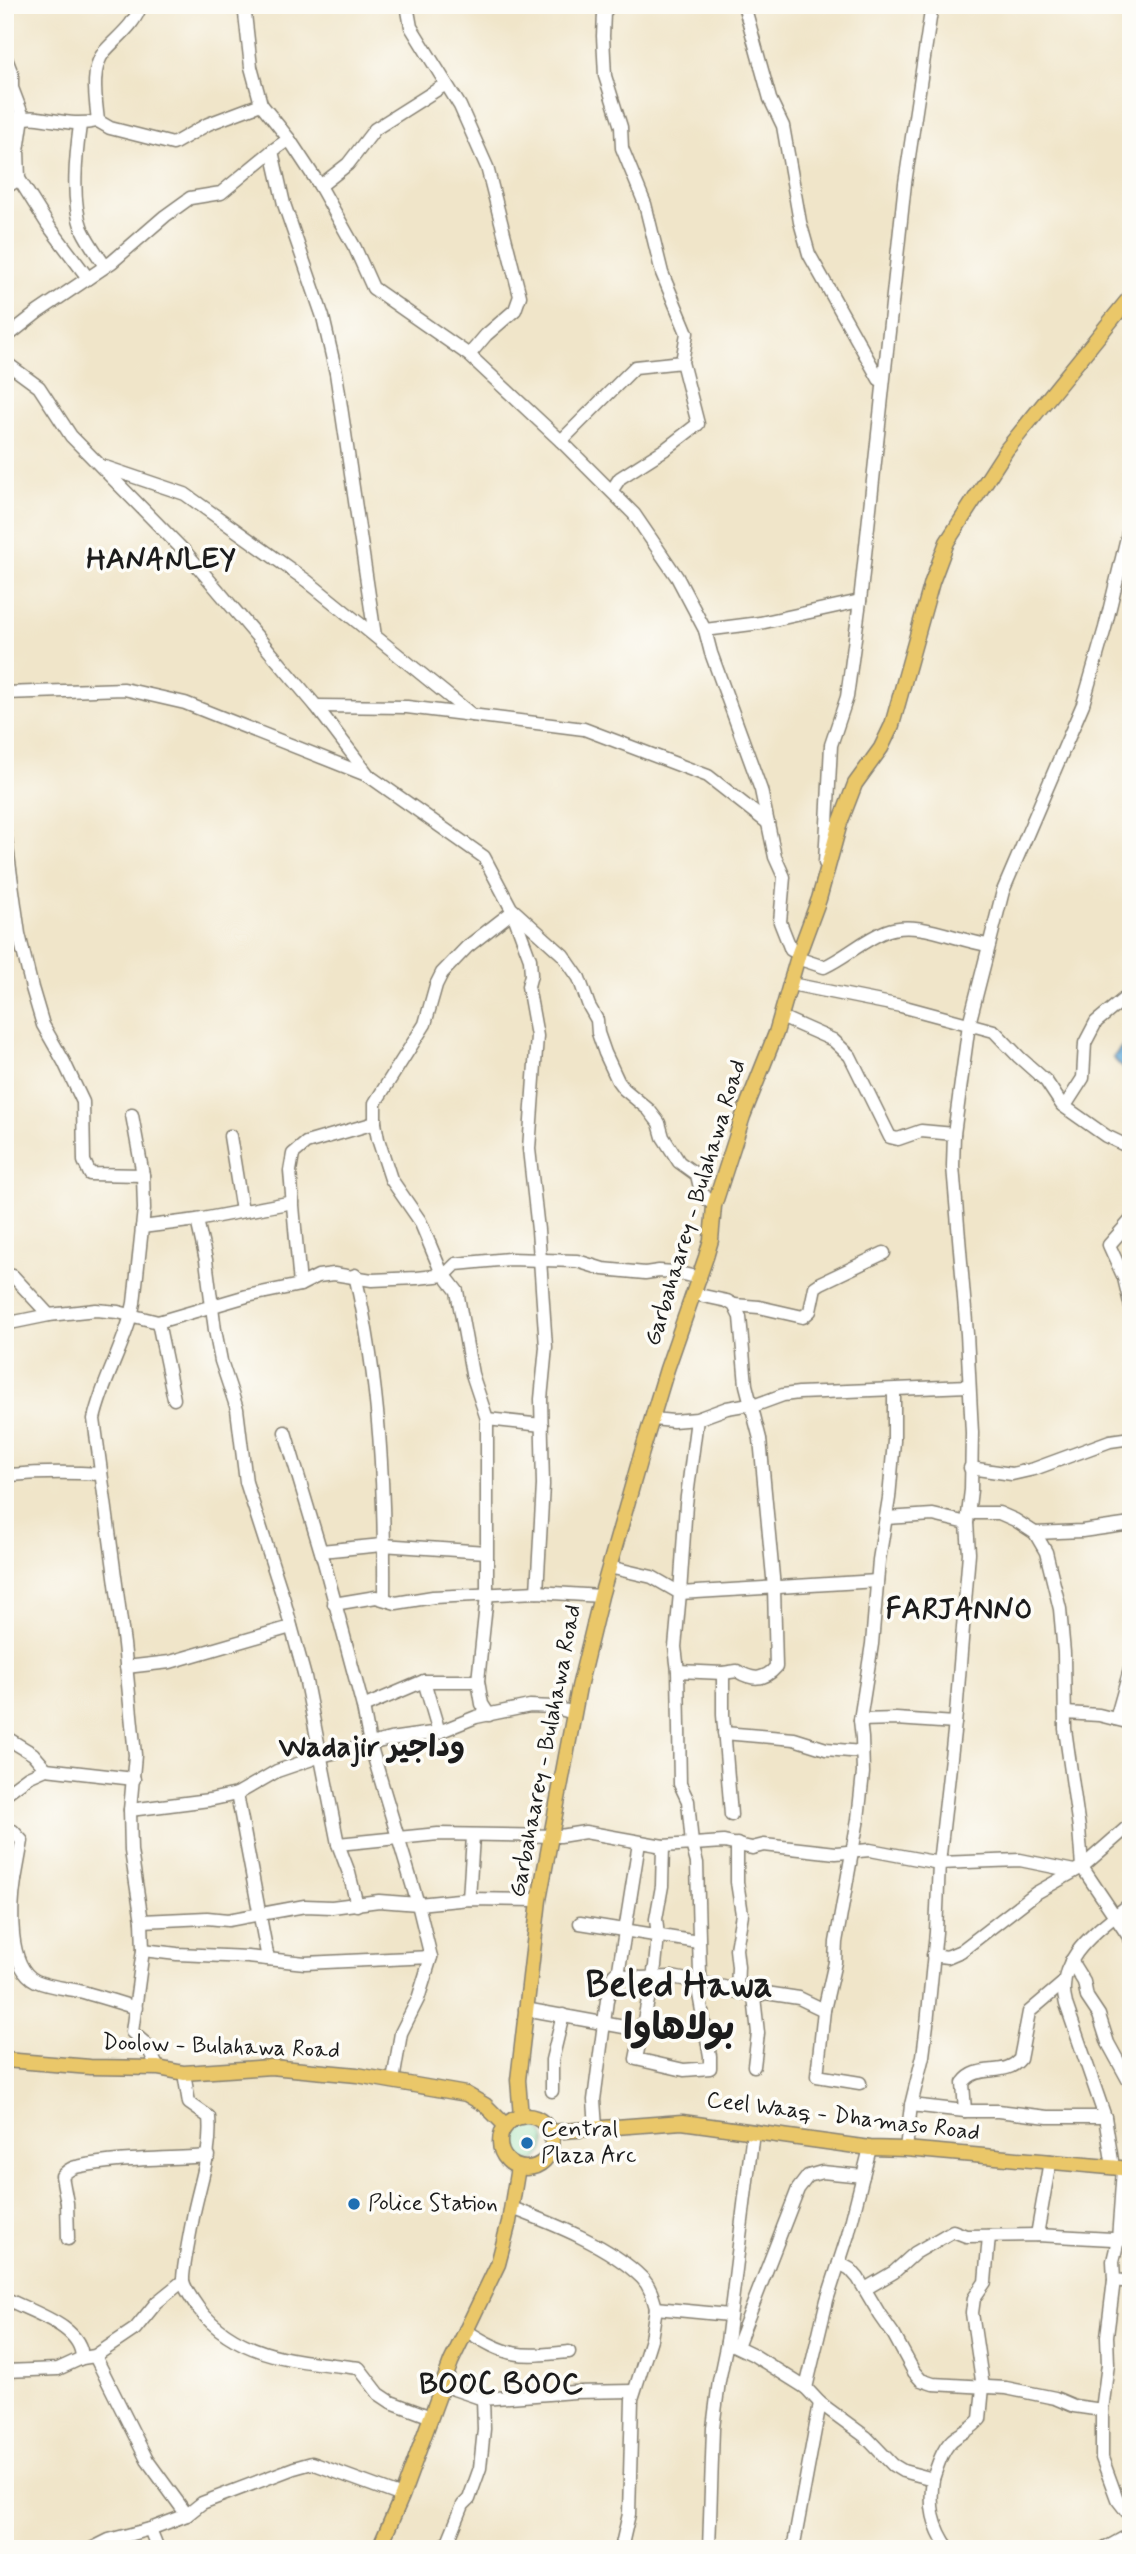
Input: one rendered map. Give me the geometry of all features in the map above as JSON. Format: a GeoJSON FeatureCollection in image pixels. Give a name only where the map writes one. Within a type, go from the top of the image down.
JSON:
{"type":"FeatureCollection","features":[{"type":"Feature","properties":{"kind":"main road","name":"Garbahaarey - Bulahawa Road"},"geometry":{"type":"LineString","coordinates":[[521,2117],[518,2080],[539,1900],[574,1713],[609,1567],[667,1369],[711,1240],[714,1206],[743,1116],[781,1017],[798,956],[819,900],[825,873],[855,784],[881,748],[892,724],[932,582],[947,542],[1007,449],[1131,296]]}},
{"type":"Feature","properties":{"kind":"main road","name":"Doolow - Bulahawa Road"},"geometry":{"type":"LineString","coordinates":[[5,2060],[90,2067],[158,2068],[184,2073],[271,2067],[314,2070],[466,2094],[485,2105],[506,2126]]}},
{"type":"Feature","properties":{"kind":"main road"},"geometry":{"type":"LineString","coordinates":[[521,2117],[538,2119],[550,2132],[552,2147],[544,2161],[530,2168],[518,2167],[506,2159],[502,2152],[502,2134],[506,2126],[521,2117]]}},
{"type":"Feature","properties":{"kind":"main road","name":"Ceel Waaq - Dhamaso Road"},"geometry":{"type":"LineString","coordinates":[[550,2132],[682,2122],[712,2124],[870,2148],[1122,2168]]}},
{"type":"Feature","properties":{"kind":"main road"},"geometry":{"type":"LineString","coordinates":[[379,2549],[402,2496],[442,2385],[498,2264],[512,2208],[518,2167]]}},
{"type":"Feature","properties":{"kind":"street"},"geometry":{"type":"LineString","coordinates":[[98,121],[95,94],[97,66],[102,53],[131,25],[141,5]]}},
{"type":"Feature","properties":{"kind":"street"},"geometry":{"type":"LineString","coordinates":[[244,5],[251,67],[261,104],[289,139],[320,186],[355,248],[373,288],[469,355],[561,441],[612,490],[652,538],[677,577],[705,630],[761,790],[775,857],[784,877],[780,922],[791,950],[798,956],[824,967],[888,930],[914,927],[989,945]]}},
{"type":"Feature","properties":{"kind":"street"},"geometry":{"type":"LineString","coordinates":[[407,5],[411,27],[460,106],[487,167],[520,296],[515,310],[486,335],[469,355]]}},
{"type":"Feature","properties":{"kind":"street"},"geometry":{"type":"LineString","coordinates":[[610,5],[604,13],[605,76],[621,127],[622,148],[645,204],[662,273],[687,333],[682,362],[698,424],[620,478],[612,490]]}},
{"type":"Feature","properties":{"kind":"street"},"geometry":{"type":"LineString","coordinates":[[744,5],[770,99],[783,126],[796,201],[809,254],[879,379],[883,379]]}},
{"type":"Feature","properties":{"kind":"street"},"geometry":{"type":"LineString","coordinates":[[825,873],[831,745],[847,697],[860,601],[905,184],[932,5]]}},
{"type":"Feature","properties":{"kind":"street"},"geometry":{"type":"LineString","coordinates":[[5,56],[12,74],[12,88],[23,117],[18,151],[19,179],[48,225],[88,278]]}},
{"type":"Feature","properties":{"kind":"street"},"geometry":{"type":"LineString","coordinates":[[320,186],[348,164],[374,129],[446,84]]}},
{"type":"Feature","properties":{"kind":"street"},"geometry":{"type":"LineString","coordinates":[[5,121],[23,117],[80,125],[98,121],[110,128],[173,144],[208,124],[261,104]]}},
{"type":"Feature","properties":{"kind":"street"},"geometry":{"type":"LineString","coordinates":[[80,125],[76,157],[77,211],[90,245],[105,266]]}},
{"type":"Feature","properties":{"kind":"street"},"geometry":{"type":"LineString","coordinates":[[5,338],[105,266],[190,198],[220,193],[289,139]]}},
{"type":"Feature","properties":{"kind":"street"},"geometry":{"type":"LineString","coordinates":[[272,151],[284,204],[323,317],[331,351],[375,636]]}},
{"type":"Feature","properties":{"kind":"street"},"geometry":{"type":"LineString","coordinates":[[5,188],[19,179]]}},
{"type":"Feature","properties":{"kind":"street"},"geometry":{"type":"LineString","coordinates":[[5,362],[39,387],[64,426],[188,555],[316,706],[369,776]]}},
{"type":"Feature","properties":{"kind":"street"},"geometry":{"type":"LineString","coordinates":[[561,441],[635,367],[682,362]]}},
{"type":"Feature","properties":{"kind":"street"},"geometry":{"type":"LineString","coordinates":[[100,466],[185,494],[307,581],[473,715]]}},
{"type":"Feature","properties":{"kind":"street"},"geometry":{"type":"LineString","coordinates":[[906,2149],[911,2105],[925,2038],[969,1553],[972,1433],[953,1166],[954,1134],[969,1024],[1003,891],[1083,705],[1131,521]]}},
{"type":"Feature","properties":{"kind":"street"},"geometry":{"type":"LineString","coordinates":[[705,630],[760,623],[860,601]]}},
{"type":"Feature","properties":{"kind":"street"},"geometry":{"type":"LineString","coordinates":[[5,693],[124,689],[186,704],[369,776],[484,857],[511,910],[530,960],[531,975],[528,986],[536,1026],[529,1149],[541,1260],[546,1347],[541,1386],[543,1510],[537,1592]]}},
{"type":"Feature","properties":{"kind":"street"},"geometry":{"type":"LineString","coordinates":[[316,706],[407,707],[584,729],[708,776],[768,823]]}},
{"type":"Feature","properties":{"kind":"street"},"geometry":{"type":"LineString","coordinates":[[5,833],[19,934],[32,988],[43,1025],[83,1102],[84,1161],[90,1174],[143,1175]]}},
{"type":"Feature","properties":{"kind":"street"},"geometry":{"type":"LineString","coordinates":[[488,1715],[482,1704],[478,1681],[487,1595],[487,1419],[472,1374],[460,1299],[444,1275],[420,1221],[391,1179],[375,1123],[375,1103],[425,1024],[442,973],[467,947],[511,910]]}},
{"type":"Feature","properties":{"kind":"street"},"geometry":{"type":"LineString","coordinates":[[511,910],[563,955],[572,967],[583,985],[589,1006],[597,1020],[605,1053],[618,1081],[659,1123],[671,1152],[679,1162],[697,1175],[701,1192],[714,1206]]}},
{"type":"Feature","properties":{"kind":"street"},"geometry":{"type":"LineString","coordinates":[[791,984],[901,1006],[994,1031],[1019,1058],[1046,1081],[1065,1106],[1107,1136],[1131,1148]]}},
{"type":"Feature","properties":{"kind":"street"},"geometry":{"type":"LineString","coordinates":[[1065,1106],[1083,1078],[1086,1043],[1096,1022],[1131,993]]}},
{"type":"Feature","properties":{"kind":"street"},"geometry":{"type":"LineString","coordinates":[[781,1017],[833,1040],[850,1056],[890,1137],[898,1139],[921,1131],[954,1134]]}},
{"type":"Feature","properties":{"kind":"street"},"geometry":{"type":"LineString","coordinates":[[132,1115],[143,1175],[145,1209],[131,1317],[94,1419],[135,1755],[130,1810],[131,1851],[142,1922],[143,1950],[132,2032],[146,2044],[158,2068]]}},
{"type":"Feature","properties":{"kind":"street"},"geometry":{"type":"LineString","coordinates":[[300,1285],[290,1171],[293,1154],[306,1143],[375,1123]]}},
{"type":"Feature","properties":{"kind":"street"},"geometry":{"type":"LineString","coordinates":[[230,1136],[243,1211]]}},
{"type":"Feature","properties":{"kind":"street"},"geometry":{"type":"LineString","coordinates":[[142,1227],[293,1202]]}},
{"type":"Feature","properties":{"kind":"street"},"geometry":{"type":"LineString","coordinates":[[197,1220],[206,1260],[211,1308],[221,1361],[237,1409],[246,1482],[305,1677],[338,1844],[357,1905]]}},
{"type":"Feature","properties":{"kind":"street"},"geometry":{"type":"LineString","coordinates":[[1131,1220],[1109,1245],[1124,1278],[1131,1307]]}},
{"type":"Feature","properties":{"kind":"street"},"geometry":{"type":"LineString","coordinates":[[694,1294],[718,1298],[734,1305],[759,1307],[803,1317],[810,1311],[815,1287],[884,1254]]}},
{"type":"Feature","properties":{"kind":"street"},"geometry":{"type":"LineString","coordinates":[[5,1324],[50,1315],[105,1310],[158,1322],[247,1296],[300,1285],[318,1276],[355,1275],[372,1279],[444,1275],[456,1264],[509,1259],[577,1261],[603,1269],[675,1272],[699,1278]]}},
{"type":"Feature","properties":{"kind":"street"},"geometry":{"type":"LineString","coordinates":[[5,1274],[13,1276],[50,1315]]}},
{"type":"Feature","properties":{"kind":"street"},"geometry":{"type":"LineString","coordinates":[[355,1275],[369,1346],[378,1421],[385,1515],[382,1545],[384,1599]]}},
{"type":"Feature","properties":{"kind":"street"},"geometry":{"type":"LineString","coordinates":[[678,1671],[737,1671],[748,1678],[760,1678],[766,1677],[776,1667],[774,1588],[760,1439],[746,1385],[741,1326],[734,1305]]}},
{"type":"Feature","properties":{"kind":"street"},"geometry":{"type":"LineString","coordinates":[[158,1322],[174,1399]]}},
{"type":"Feature","properties":{"kind":"street"},"geometry":{"type":"LineString","coordinates":[[653,1419],[697,1419],[727,1408],[753,1406],[783,1395],[799,1393],[968,1386]]}},
{"type":"Feature","properties":{"kind":"street"},"geometry":{"type":"LineString","coordinates":[[860,2083],[817,2076],[824,2010],[831,1987],[863,1773],[860,1720],[872,1644],[894,1441],[894,1391]]}},
{"type":"Feature","properties":{"kind":"street"},"geometry":{"type":"LineString","coordinates":[[487,1419],[542,1425]]}},
{"type":"Feature","properties":{"kind":"street"},"geometry":{"type":"LineString","coordinates":[[663,1846],[653,1978],[636,2059],[684,2070],[710,2068],[697,1983],[700,1975],[699,1886],[688,1801],[680,1784],[675,1633],[686,1504],[697,1419]]}},
{"type":"Feature","properties":{"kind":"street"},"geometry":{"type":"LineString","coordinates":[[285,1432],[321,1551],[363,1707],[370,1744],[418,1904],[430,1956],[418,1999],[401,2033],[393,2081]]}},
{"type":"Feature","properties":{"kind":"street"},"geometry":{"type":"LineString","coordinates":[[970,1468],[1012,1474],[1025,1472],[1110,1441],[1131,1438]]}},
{"type":"Feature","properties":{"kind":"street"},"geometry":{"type":"LineString","coordinates":[[5,1478],[10,1475],[53,1471],[101,1474]]}},
{"type":"Feature","properties":{"kind":"street"},"geometry":{"type":"LineString","coordinates":[[886,1518],[933,1515],[968,1518],[999,1513],[1035,1532],[1043,1544],[1052,1570],[1060,1609],[1065,1713],[1078,1869],[1131,1940]]}},
{"type":"Feature","properties":{"kind":"street"},"geometry":{"type":"LineString","coordinates":[[1035,1532],[1082,1531],[1131,1524]]}},
{"type":"Feature","properties":{"kind":"street"},"geometry":{"type":"LineString","coordinates":[[321,1551],[382,1545],[486,1552]]}},
{"type":"Feature","properties":{"kind":"street"},"geometry":{"type":"LineString","coordinates":[[609,1567],[652,1577],[680,1593],[697,1594],[721,1589],[739,1591],[877,1581]]}},
{"type":"Feature","properties":{"kind":"street"},"geometry":{"type":"LineString","coordinates":[[334,1604],[367,1597],[396,1603],[433,1597],[537,1592],[601,1596]]}},
{"type":"Feature","properties":{"kind":"street"},"geometry":{"type":"LineString","coordinates":[[126,1667],[170,1662],[291,1627]]}},
{"type":"Feature","properties":{"kind":"street"},"geometry":{"type":"LineString","coordinates":[[1116,1718],[1131,1666]]}},
{"type":"Feature","properties":{"kind":"street"},"geometry":{"type":"LineString","coordinates":[[723,1673],[724,1733],[731,1815]]}},
{"type":"Feature","properties":{"kind":"street"},"geometry":{"type":"LineString","coordinates":[[363,1707],[424,1681],[478,1681]]}},
{"type":"Feature","properties":{"kind":"street"},"geometry":{"type":"LineString","coordinates":[[424,1681],[439,1731]]}},
{"type":"Feature","properties":{"kind":"street"},"geometry":{"type":"LineString","coordinates":[[130,1810],[237,1794],[277,1771],[321,1756],[439,1731],[488,1715],[530,1706],[553,1707],[574,1713]]}},
{"type":"Feature","properties":{"kind":"street"},"geometry":{"type":"LineString","coordinates":[[1065,1713],[1116,1718],[1131,1723]]}},
{"type":"Feature","properties":{"kind":"street"},"geometry":{"type":"LineString","coordinates":[[860,1720],[896,1719],[955,1723]]}},
{"type":"Feature","properties":{"kind":"street"},"geometry":{"type":"LineString","coordinates":[[724,1733],[794,1738],[826,1749],[862,1752]]}},
{"type":"Feature","properties":{"kind":"street"},"geometry":{"type":"LineString","coordinates":[[5,1737],[33,1754],[46,1769]]}},
{"type":"Feature","properties":{"kind":"street"},"geometry":{"type":"LineString","coordinates":[[5,1794],[28,1777],[46,1769],[134,1779]]}},
{"type":"Feature","properties":{"kind":"street"},"geometry":{"type":"LineString","coordinates":[[237,1794],[268,1959]]}},
{"type":"Feature","properties":{"kind":"street"},"geometry":{"type":"LineString","coordinates":[[933,1955],[947,1956],[961,1951],[1036,1893],[1078,1869],[1131,1824]]}},
{"type":"Feature","properties":{"kind":"street"},"geometry":{"type":"LineString","coordinates":[[5,1830],[13,1831],[22,1841],[10,1877],[16,1954],[24,1971],[36,1981],[94,1994],[136,2008]]}},
{"type":"Feature","properties":{"kind":"street"},"geometry":{"type":"LineString","coordinates":[[338,1844],[438,1834],[560,1836],[585,1832],[663,1846],[724,1842],[752,1848],[764,1845],[836,1853],[853,1850],[885,1852],[939,1863],[1020,1860],[1078,1869]]}},
{"type":"Feature","properties":{"kind":"street"},"geometry":{"type":"LineString","coordinates":[[469,1899],[473,1836]]}},
{"type":"Feature","properties":{"kind":"street"},"geometry":{"type":"LineString","coordinates":[[596,2127],[594,2100],[607,2000],[614,1974],[619,1969],[639,1843]]}},
{"type":"Feature","properties":{"kind":"street"},"geometry":{"type":"LineString","coordinates":[[737,1844],[737,1882],[742,1914],[736,1949],[737,1992]]}},
{"type":"Feature","properties":{"kind":"street"},"geometry":{"type":"LineString","coordinates":[[142,1922],[207,1918],[228,1920],[305,1906],[357,1905],[393,1900],[418,1904],[469,1899],[539,1900]]}},
{"type":"Feature","properties":{"kind":"street"},"geometry":{"type":"LineString","coordinates":[[1131,1903],[1093,1935],[1071,1961],[1064,1973],[1062,1984],[1066,2004],[1109,2132],[1109,2152],[1122,2168],[1124,2240],[1113,2261],[1115,2280],[1107,2336],[1108,2364],[1102,2410],[1102,2458],[1117,2499],[1131,2517]]}},
{"type":"Feature","properties":{"kind":"street"},"geometry":{"type":"LineString","coordinates":[[580,1923],[698,1942]]}},
{"type":"Feature","properties":{"kind":"street"},"geometry":{"type":"LineString","coordinates":[[143,1950],[177,1955],[305,1963],[430,1956]]}},
{"type":"Feature","properties":{"kind":"street"},"geometry":{"type":"LineString","coordinates":[[1071,1961],[1084,1982],[1087,1997],[1100,2015],[1108,2043],[1131,2085]]}},
{"type":"Feature","properties":{"kind":"street"},"geometry":{"type":"LineString","coordinates":[[614,1974],[672,1978],[724,1987],[754,1997],[766,1993],[799,1998],[824,2010]]}},
{"type":"Feature","properties":{"kind":"street"},"geometry":{"type":"LineString","coordinates":[[965,2111],[963,2083],[967,2077],[985,2069],[992,2070],[1016,2064],[1020,2059],[1029,2012],[1062,1984]]}},
{"type":"Feature","properties":{"kind":"street"},"geometry":{"type":"LineString","coordinates":[[754,1997],[758,2033],[754,2066]]}},
{"type":"Feature","properties":{"kind":"street"},"geometry":{"type":"LineString","coordinates":[[525,2009],[624,2027],[640,2034]]}},
{"type":"Feature","properties":{"kind":"street"},"geometry":{"type":"LineString","coordinates":[[552,2091],[552,2060],[563,2015]]}},
{"type":"Feature","properties":{"kind":"street"},"geometry":{"type":"LineString","coordinates":[[184,2073],[190,2103],[209,2118],[209,2156],[194,2215],[183,2281],[194,2302],[207,2319],[244,2346],[261,2354],[281,2358],[359,2368],[379,2394],[391,2402],[431,2417]]}},
{"type":"Feature","properties":{"kind":"street"},"geometry":{"type":"LineString","coordinates":[[911,2105],[965,2111],[998,2111],[1048,2118],[1105,2118]]}},
{"type":"Feature","properties":{"kind":"street"},"geometry":{"type":"LineString","coordinates":[[732,2344],[729,2315],[753,2132]]}},
{"type":"Feature","properties":{"kind":"street"},"geometry":{"type":"LineString","coordinates":[[806,2388],[870,2148]]}},
{"type":"Feature","properties":{"kind":"street"},"geometry":{"type":"LineString","coordinates":[[68,2239],[67,2203],[62,2176],[67,2171],[74,2167],[117,2161],[209,2156]]}},
{"type":"Feature","properties":{"kind":"street"},"geometry":{"type":"LineString","coordinates":[[1037,2235],[1050,2161]]}},
{"type":"Feature","properties":{"kind":"street"},"geometry":{"type":"LineString","coordinates":[[709,2549],[713,2428],[732,2344],[780,2241],[786,2214],[798,2189],[808,2176],[822,2172],[863,2176]]}},
{"type":"Feature","properties":{"kind":"street"},"geometry":{"type":"LineString","coordinates":[[512,2208],[566,2229],[625,2264],[644,2280],[656,2308],[645,2364],[634,2391],[629,2514],[621,2549]]}},
{"type":"Feature","properties":{"kind":"street"},"geometry":{"type":"LineString","coordinates":[[865,2289],[894,2272],[915,2253],[953,2231],[966,2236],[1037,2235],[1124,2240]]}},
{"type":"Feature","properties":{"kind":"street"},"geometry":{"type":"LineString","coordinates":[[949,2549],[933,2518],[930,2503],[933,2479],[944,2449],[980,2419],[983,2387],[972,2313],[974,2298],[985,2282],[989,2236]]}},
{"type":"Feature","properties":{"kind":"street"},"geometry":{"type":"LineString","coordinates":[[839,2263],[850,2269],[865,2289],[920,2380],[933,2384],[1006,2388],[1055,2398],[1074,2406],[1102,2410]]}},
{"type":"Feature","properties":{"kind":"street"},"geometry":{"type":"LineString","coordinates":[[1115,2280],[1131,2282]]}},
{"type":"Feature","properties":{"kind":"street"},"geometry":{"type":"LineString","coordinates":[[5,2371],[58,2369],[88,2357],[135,2329],[157,2302],[183,2281]]}},
{"type":"Feature","properties":{"kind":"street"},"geometry":{"type":"LineString","coordinates":[[5,2298],[50,2319],[73,2334],[147,2460],[187,2515]]}},
{"type":"Feature","properties":{"kind":"street"},"geometry":{"type":"LineString","coordinates":[[656,2308],[729,2315]]}},
{"type":"Feature","properties":{"kind":"street"},"geometry":{"type":"LineString","coordinates":[[466,2330],[500,2351],[512,2354],[529,2356],[569,2352]]}},
{"type":"Feature","properties":{"kind":"street"},"geometry":{"type":"LineString","coordinates":[[732,2344],[806,2388],[820,2403],[866,2437],[892,2465],[903,2471],[933,2479]]}},
{"type":"Feature","properties":{"kind":"street"},"geometry":{"type":"LineString","coordinates":[[442,2385],[483,2399],[574,2392],[634,2391]]}},
{"type":"Feature","properties":{"kind":"street"},"geometry":{"type":"LineString","coordinates":[[445,2549],[463,2505],[469,2499],[480,2468],[484,2429],[483,2399]]}},
{"type":"Feature","properties":{"kind":"street"},"geometry":{"type":"LineString","coordinates":[[793,2549],[820,2403]]}},
{"type":"Feature","properties":{"kind":"street"},"geometry":{"type":"LineString","coordinates":[[91,2549],[109,2540],[187,2515],[202,2503],[312,2463],[402,2496]]}},
{"type":"Feature","properties":{"kind":"street"},"geometry":{"type":"LineString","coordinates":[[150,2529],[158,2549]]}},
{"type":"Feature","properties":{"kind":"street"},"geometry":{"type":"LineString","coordinates":[[1104,2549],[1131,2535]]}},
{"type":"Feature","properties":{"kind":"green space"},"geometry":{"type":"Polygon","coordinates":[[[526,2124],[539,2130],[545,2143],[539,2156],[526,2162],[513,2156],[507,2143],[513,2130],[526,2124]]]}},
{"type":"Feature","properties":{"kind":"water"},"geometry":{"type":"Polygon","coordinates":[[[1131,1035],[1131,1076],[1113,1058],[1131,1035]]]}},
{"type":"Feature","properties":{"kind":"place","name":"Central Plaza Arc"},"geometry":{"type":"Point","coordinates":[527,2143]}},
{"type":"Feature","properties":{"kind":"place","name":"Police Station"},"geometry":{"type":"Point","coordinates":[354,2204]}},
{"type":"Feature","properties":{"kind":"district","name":"HANANLEY"},"geometry":{"type":"Point","coordinates":[161,559]}},
{"type":"Feature","properties":{"kind":"district","name":"FARJANNO"},"geometry":{"type":"Point","coordinates":[959,1609]}},
{"type":"Feature","properties":{"kind":"district","name":"Wadajir وداجير"},"geometry":{"type":"Point","coordinates":[372,1747]}},
{"type":"Feature","properties":{"kind":"district","name":"Beled Hawa بولاهاوا"},"geometry":{"type":"Point","coordinates":[679,2008]}},
{"type":"Feature","properties":{"kind":"district","name":"BOOC BOOC"},"geometry":{"type":"Point","coordinates":[501,2384]}}]}
